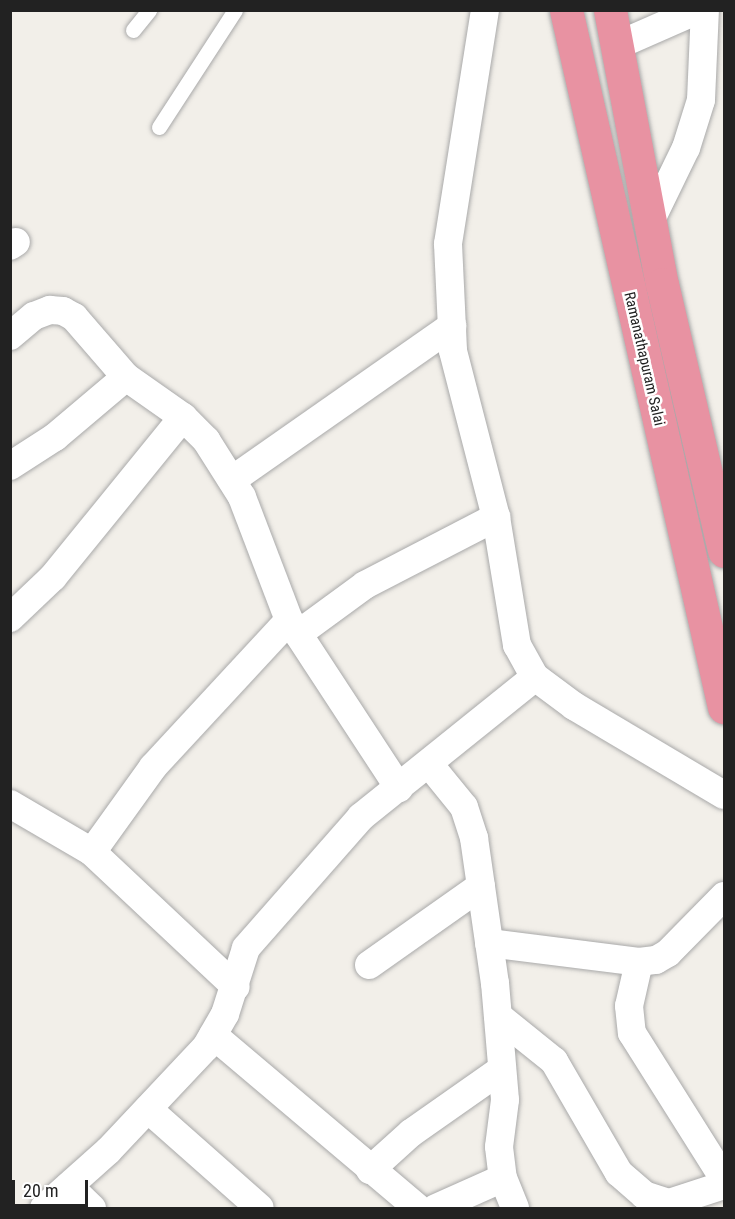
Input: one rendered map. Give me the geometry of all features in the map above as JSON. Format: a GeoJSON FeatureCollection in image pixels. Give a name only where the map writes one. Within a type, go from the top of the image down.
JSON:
{"type":"FeatureCollection","features":[{"type":"Feature","properties":{"kind":"highway","name":"Ramanathapuram Salai"},"geometry":{"type":"LineString","coordinates":[[566,10],[724,707]]}},
{"type":"Feature","properties":{"kind":"highway"},"geometry":{"type":"LineString","coordinates":[[610,10],[650,222],[724,551]]}},
{"type":"Feature","properties":{"kind":"street"},"geometry":{"type":"LineString","coordinates":[[485,10],[448,244],[453,351],[496,517],[517,645],[535,677],[574,706],[724,795]]}},
{"type":"Feature","properties":{"kind":"street"},"geometry":{"type":"LineString","coordinates":[[616,46],[698,10]]}},
{"type":"Feature","properties":{"kind":"street"},"geometry":{"type":"LineString","coordinates":[[650,222],[686,148],[701,100],[705,10]]}},
{"type":"Feature","properties":{"kind":"street"},"geometry":{"type":"LineString","coordinates":[[10,336],[34,316],[50,310],[63,310],[74,317],[126,377],[183,417],[206,440],[232,480],[294,627],[399,788]]}},
{"type":"Feature","properties":{"kind":"street"},"geometry":{"type":"LineString","coordinates":[[232,480],[452,326]]}},
{"type":"Feature","properties":{"kind":"street"},"geometry":{"type":"LineString","coordinates":[[10,466],[55,437],[126,377]]}},
{"type":"Feature","properties":{"kind":"street"},"geometry":{"type":"LineString","coordinates":[[10,618],[52,577],[183,417]]}},
{"type":"Feature","properties":{"kind":"street"},"geometry":{"type":"LineString","coordinates":[[92,852],[153,767],[294,627],[365,585],[496,517]]}},
{"type":"Feature","properties":{"kind":"street"},"geometry":{"type":"LineString","coordinates":[[44,1209],[148,1109],[213,1035],[236,987],[241,959],[254,936],[361,817],[535,677]]}},
{"type":"Feature","properties":{"kind":"street"},"geometry":{"type":"LineString","coordinates":[[429,764],[464,807],[474,838],[498,1016],[505,1100],[499,1147],[503,1178],[515,1209]]}},
{"type":"Feature","properties":{"kind":"street"},"geometry":{"type":"LineString","coordinates":[[10,804],[92,852],[236,987]]}},
{"type":"Feature","properties":{"kind":"street"},"geometry":{"type":"LineString","coordinates":[[369,964],[481,886]]}},
{"type":"Feature","properties":{"kind":"street"},"geometry":{"type":"LineString","coordinates":[[489,943],[639,962],[656,960],[668,953],[724,896]]}},
{"type":"Feature","properties":{"kind":"street"},"geometry":{"type":"LineString","coordinates":[[639,962],[629,1006],[632,1033],[724,1179]]}},
{"type":"Feature","properties":{"kind":"street"},"geometry":{"type":"LineString","coordinates":[[498,1016],[554,1062],[619,1173],[644,1195],[669,1203],[724,1185]]}},
{"type":"Feature","properties":{"kind":"street"},"geometry":{"type":"LineString","coordinates":[[213,1035],[418,1209]]}},
{"type":"Feature","properties":{"kind":"street"},"geometry":{"type":"LineString","coordinates":[[370,1170],[411,1133],[502,1069]]}},
{"type":"Feature","properties":{"kind":"street"},"geometry":{"type":"LineString","coordinates":[[148,1109],[260,1209]]}},
{"type":"Feature","properties":{"kind":"street"},"geometry":{"type":"LineString","coordinates":[[437,1208],[503,1178]]}},
{"type":"Feature","properties":{"kind":"street"},"geometry":{"type":"LineString","coordinates":[[69,1186],[92,1209]]}},
{"type":"Feature","properties":{"kind":"lane"},"geometry":{"type":"LineString","coordinates":[[133,30],[149,10]]}},
{"type":"Feature","properties":{"kind":"lane"},"geometry":{"type":"LineString","coordinates":[[159,127],[235,10]]}}]}
